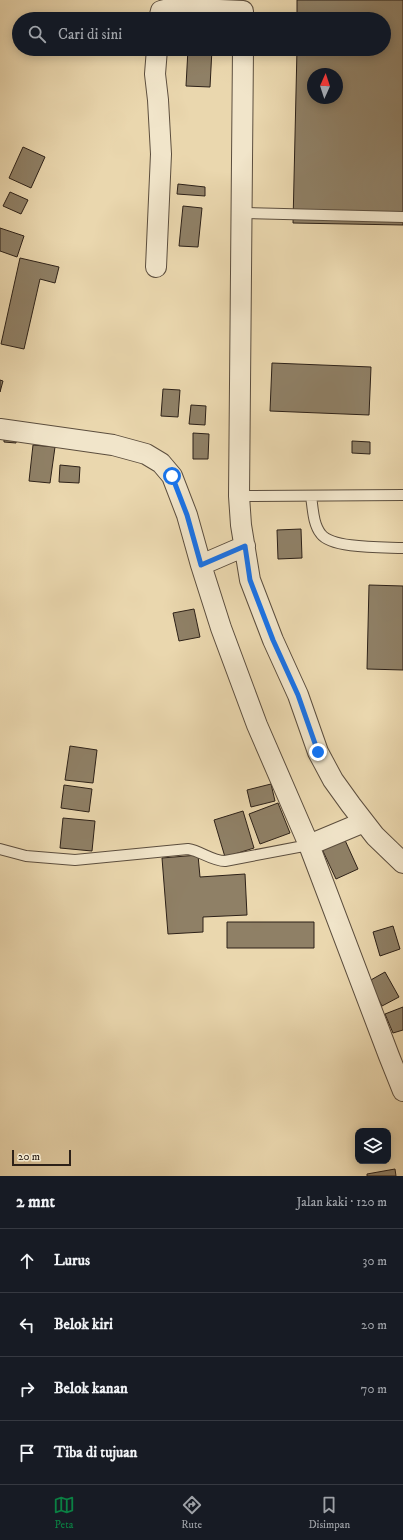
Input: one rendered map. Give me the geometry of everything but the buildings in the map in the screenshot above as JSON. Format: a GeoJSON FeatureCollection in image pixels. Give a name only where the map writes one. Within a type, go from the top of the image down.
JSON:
{"type":"FeatureCollection","features":[{"type":"Feature","properties":{"kind":"street"},"geometry":{"type":"LineString","coordinates":[[161,12],[172,8],[243,10]]}},
{"type":"Feature","properties":{"kind":"street"},"geometry":{"type":"LineString","coordinates":[[156,56],[155,74],[161,154],[156,267]]}},
{"type":"Feature","properties":{"kind":"street"},"geometry":{"type":"LineString","coordinates":[[243,56],[239,496],[241,525],[250,580],[273,640],[298,695],[318,752],[333,780],[375,836],[403,863]]}},
{"type":"Feature","properties":{"kind":"street"},"geometry":{"type":"LineString","coordinates":[[0,429],[113,445],[146,454],[161,462],[172,476],[187,515],[221,628],[257,725],[309,845],[388,1056],[403,1091]]}},
{"type":"Feature","properties":{"kind":"street"},"geometry":{"type":"LineString","coordinates":[[201,565],[245,546]]}},
{"type":"Feature","properties":{"kind":"street"},"geometry":{"type":"LineString","coordinates":[[309,845],[364,822]]}},
{"type":"Feature","properties":{"kind":"lane"},"geometry":{"type":"LineString","coordinates":[[241,213],[403,217]]}},
{"type":"Feature","properties":{"kind":"lane"},"geometry":{"type":"LineString","coordinates":[[239,496],[403,495]]}},
{"type":"Feature","properties":{"kind":"lane"},"geometry":{"type":"LineString","coordinates":[[311,496],[314,519],[322,536],[335,543],[348,545],[403,548]]}},
{"type":"Feature","properties":{"kind":"lane"},"geometry":{"type":"LineString","coordinates":[[0,849],[26,856],[75,860],[188,849],[194,850],[218,861],[225,861],[309,845]]}},
{"type":"Feature","properties":{"kind":"route"},"geometry":{"type":"LineString","coordinates":[[172,476],[187,515],[201,565],[245,546],[250,580],[273,640],[298,695],[318,752]]}}]}
